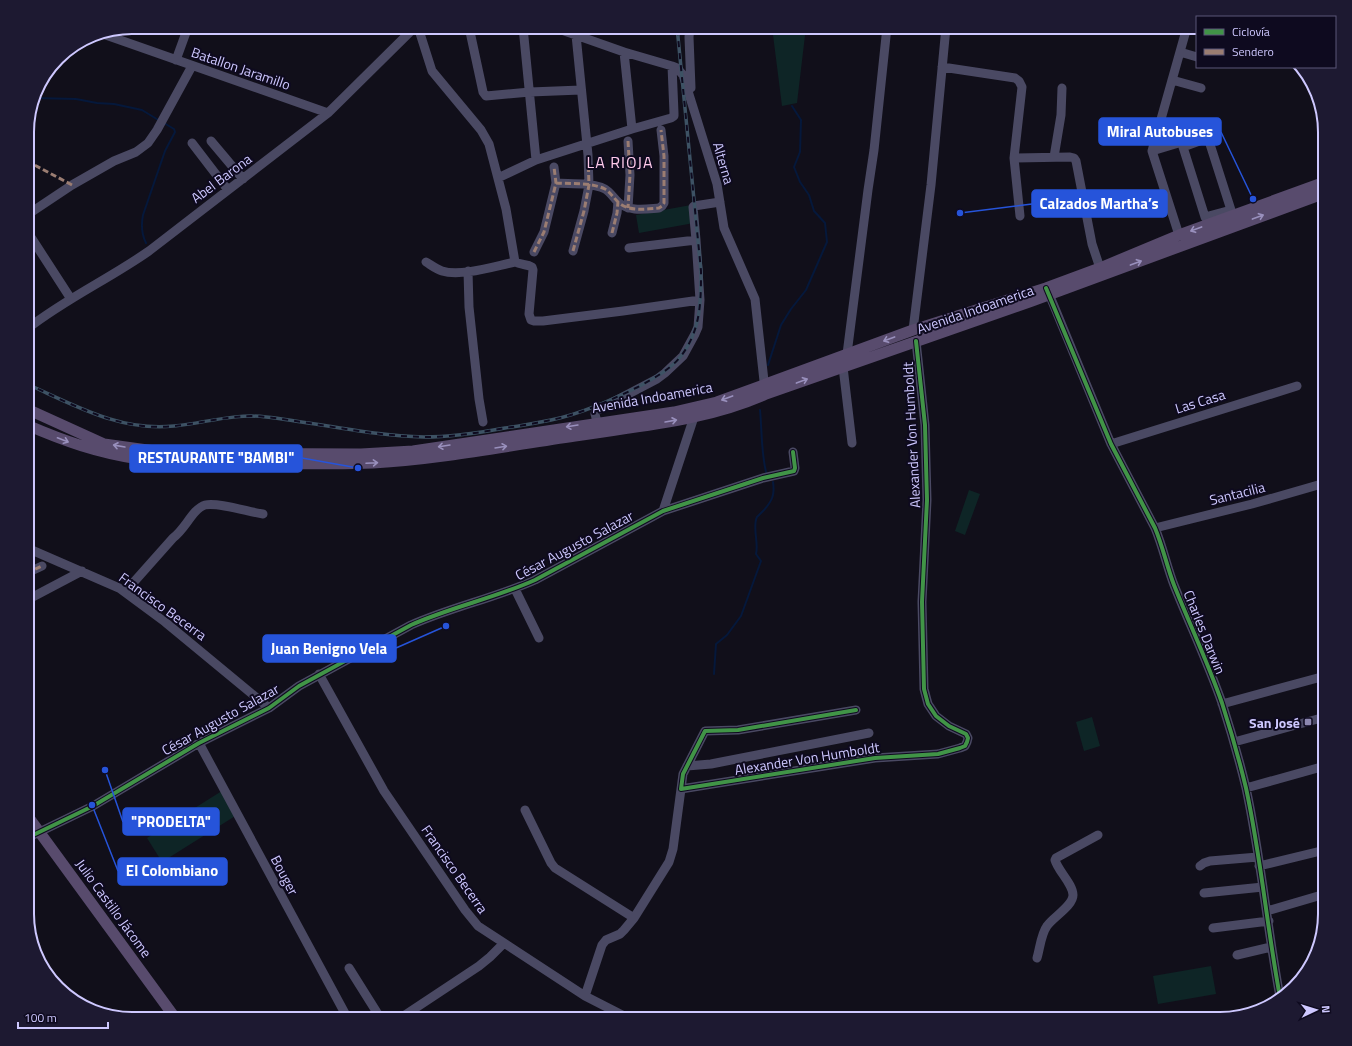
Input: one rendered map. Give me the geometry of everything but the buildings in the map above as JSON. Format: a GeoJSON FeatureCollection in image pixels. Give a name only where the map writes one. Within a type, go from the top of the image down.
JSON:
{"type":"FeatureCollection","features":[{"type":"Feature","properties":{"kind":"main road","name":"Avenida Indoamerica"},"geometry":{"type":"LineString","coordinates":[[34,428],[83,448],[141,460],[323,464],[372,463],[434,458],[693,412],[750,401],[765,389],[847,354],[913,330],[1044,293],[1179,235],[1318,185]]}},
{"type":"Feature","properties":{"kind":"main road","name":"Avenida Indoamerica"},"geometry":{"type":"LineString","coordinates":[[765,389],[844,367],[1044,293],[1318,195]]}},
{"type":"Feature","properties":{"kind":"main road","name":"Avenida Indoamerica"},"geometry":{"type":"LineString","coordinates":[[34,413],[104,444],[169,453],[361,454],[413,451],[597,422],[644,420]]}},
{"type":"Feature","properties":{"kind":"main road","name":"Julio Castillo Jácome"},"geometry":{"type":"LineString","coordinates":[[34,824],[171,1012]]}},
{"type":"Feature","properties":{"kind":"street"},"geometry":{"type":"LineString","coordinates":[[176,60],[185,34]]}},
{"type":"Feature","properties":{"kind":"street","name":"Abel Barona"},"geometry":{"type":"LineString","coordinates":[[34,324],[71,299],[119,271],[141,256],[243,179],[328,113],[409,34]]}},
{"type":"Feature","properties":{"kind":"street"},"geometry":{"type":"LineString","coordinates":[[419,34],[432,70],[485,136],[489,144],[506,209],[515,262]]}},
{"type":"Feature","properties":{"kind":"street"},"geometry":{"type":"LineString","coordinates":[[471,34],[486,96],[530,92],[581,90]]}},
{"type":"Feature","properties":{"kind":"street"},"geometry":{"type":"LineString","coordinates":[[524,34],[536,160]]}},
{"type":"Feature","properties":{"kind":"street"},"geometry":{"type":"LineString","coordinates":[[498,178],[536,160],[674,116],[672,66],[624,52],[573,34]]}},
{"type":"Feature","properties":{"kind":"street"},"geometry":{"type":"LineString","coordinates":[[690,34],[689,61],[692,104]]}},
{"type":"Feature","properties":{"kind":"street"},"geometry":{"type":"LineString","coordinates":[[847,354],[874,150],[886,34]]}},
{"type":"Feature","properties":{"kind":"street"},"geometry":{"type":"LineString","coordinates":[[913,330],[931,185],[945,34]]}},
{"type":"Feature","properties":{"kind":"street"},"geometry":{"type":"LineString","coordinates":[[1179,235],[1152,151],[1185,34]]}},
{"type":"Feature","properties":{"kind":"street"},"geometry":{"type":"LineString","coordinates":[[573,251],[584,211],[589,185],[587,144],[576,35]]}},
{"type":"Feature","properties":{"kind":"street","name":"Batallon Jaramillo"},"geometry":{"type":"LineString","coordinates":[[110,37],[328,113]]}},
{"type":"Feature","properties":{"kind":"street"},"geometry":{"type":"LineString","coordinates":[[624,52],[632,129]]}},
{"type":"Feature","properties":{"kind":"street"},"geometry":{"type":"LineString","coordinates":[[1180,52],[1196,57]]}},
{"type":"Feature","properties":{"kind":"street"},"geometry":{"type":"LineString","coordinates":[[34,210],[72,185],[114,161],[136,152],[148,143],[157,130],[192,66]]}},
{"type":"Feature","properties":{"kind":"street","name":"Alterna"},"geometry":{"type":"LineString","coordinates":[[672,66],[681,71],[683,76],[717,184],[724,228],[755,299],[765,389]]}},
{"type":"Feature","properties":{"kind":"street"},"geometry":{"type":"LineString","coordinates":[[942,67],[1015,78],[1019,81],[1022,87],[1014,158],[1020,216]]}},
{"type":"Feature","properties":{"kind":"street"},"geometry":{"type":"LineString","coordinates":[[1172,80],[1201,88]]}},
{"type":"Feature","properties":{"kind":"street"},"geometry":{"type":"LineString","coordinates":[[1054,158],[1061,114],[1062,88]]}},
{"type":"Feature","properties":{"kind":"street"},"geometry":{"type":"LineString","coordinates":[[556,183],[589,185],[605,189],[611,193],[618,202],[632,209],[659,208],[664,203],[663,149],[661,130]]}},
{"type":"Feature","properties":{"kind":"street"},"geometry":{"type":"LineString","coordinates":[[1152,151],[1182,142],[1183,147],[1205,218],[1231,210],[1209,141],[1205,139],[1183,147]]}},
{"type":"Feature","properties":{"kind":"street"},"geometry":{"type":"LineString","coordinates":[[211,141],[243,179]]}},
{"type":"Feature","properties":{"kind":"street"},"geometry":{"type":"LineString","coordinates":[[628,142],[630,176],[628,208]]}},
{"type":"Feature","properties":{"kind":"street"},"geometry":{"type":"LineString","coordinates":[[192,143],[228,190]]}},
{"type":"Feature","properties":{"kind":"street"},"geometry":{"type":"LineString","coordinates":[[1014,158],[1074,158],[1076,161],[1092,244],[1100,268]]}},
{"type":"Feature","properties":{"kind":"street"},"geometry":{"type":"LineString","coordinates":[[534,252],[544,232],[556,183],[554,167]]}},
{"type":"Feature","properties":{"kind":"street"},"geometry":{"type":"LineString","coordinates":[[612,233],[618,202]]}},
{"type":"Feature","properties":{"kind":"street"},"geometry":{"type":"LineString","coordinates":[[597,422],[595,414],[596,411],[657,379],[683,356],[698,327],[700,300],[693,206],[720,202]]}},
{"type":"Feature","properties":{"kind":"street"},"geometry":{"type":"LineString","coordinates":[[629,248],[696,240]]}},
{"type":"Feature","properties":{"kind":"street"},"geometry":{"type":"LineString","coordinates":[[34,242],[71,299]]}},
{"type":"Feature","properties":{"kind":"street"},"geometry":{"type":"LineString","coordinates":[[426,262],[441,270],[452,273],[515,262],[529,265],[533,270],[529,317],[534,321],[623,311],[700,300]]}},
{"type":"Feature","properties":{"kind":"street"},"geometry":{"type":"LineString","coordinates":[[468,271],[469,307],[479,400],[483,422]]}},
{"type":"Feature","properties":{"kind":"street","name":"Charles Darwin"},"geometry":{"type":"LineString","coordinates":[[1044,293],[1111,444],[1155,528],[1165,554],[1173,583],[1222,704],[1246,788],[1260,866],[1271,947],[1279,993]]}},
{"type":"Feature","properties":{"kind":"street","name":"Alexander Von Humboldt"},"geometry":{"type":"LineString","coordinates":[[681,789],[875,758],[938,754],[965,746],[968,742],[966,734],[949,726],[936,716],[928,704],[924,689],[922,602],[927,500],[925,425],[916,341]]}},
{"type":"Feature","properties":{"kind":"street"},"geometry":{"type":"LineString","coordinates":[[844,367],[852,443]]}},
{"type":"Feature","properties":{"kind":"street","name":"Las Casa"},"geometry":{"type":"LineString","coordinates":[[1111,444],[1297,386]]}},
{"type":"Feature","properties":{"kind":"street"},"geometry":{"type":"LineString","coordinates":[[663,511],[693,412]]}},
{"type":"Feature","properties":{"kind":"street","name":"César Augusto Salazar"},"geometry":{"type":"LineString","coordinates":[[34,835],[94,806],[199,743],[269,708],[298,686],[319,674],[426,618],[515,589],[535,580],[663,511],[764,478],[794,471],[793,452]]}},
{"type":"Feature","properties":{"kind":"street","name":"Santacilia"},"geometry":{"type":"LineString","coordinates":[[1155,528],[1252,504],[1318,485]]}},
{"type":"Feature","properties":{"kind":"street"},"geometry":{"type":"LineString","coordinates":[[125,592],[174,538],[182,532],[195,512],[204,505],[218,505],[263,514]]}},
{"type":"Feature","properties":{"kind":"street","name":"Francisco Becerra"},"geometry":{"type":"LineString","coordinates":[[34,551],[82,571],[125,592],[165,622],[269,708]]}},
{"type":"Feature","properties":{"kind":"street"},"geometry":{"type":"LineString","coordinates":[[34,570],[42,566]]}},
{"type":"Feature","properties":{"kind":"street"},"geometry":{"type":"LineString","coordinates":[[34,596],[82,571]]}},
{"type":"Feature","properties":{"kind":"street"},"geometry":{"type":"LineString","coordinates":[[515,589],[539,638]]}},
{"type":"Feature","properties":{"kind":"street","name":"Francisco Becerra"},"geometry":{"type":"LineString","coordinates":[[319,674],[384,791],[456,898],[478,926],[585,996],[616,1012]]}},
{"type":"Feature","properties":{"kind":"street"},"geometry":{"type":"LineString","coordinates":[[1222,704],[1318,678]]}},
{"type":"Feature","properties":{"kind":"street"},"geometry":{"type":"LineString","coordinates":[[585,996],[602,945],[606,940],[624,930],[634,918],[672,856],[683,774],[705,731],[738,730],[856,710]]}},
{"type":"Feature","properties":{"kind":"street"},"geometry":{"type":"LineString","coordinates":[[1234,742],[1318,719]]}},
{"type":"Feature","properties":{"kind":"street"},"geometry":{"type":"LineString","coordinates":[[687,766],[711,764],[869,733]]}},
{"type":"Feature","properties":{"kind":"street","name":"Bouger"},"geometry":{"type":"LineString","coordinates":[[199,743],[344,1012]]}},
{"type":"Feature","properties":{"kind":"street"},"geometry":{"type":"LineString","coordinates":[[1246,788],[1318,768]]}},
{"type":"Feature","properties":{"kind":"street"},"geometry":{"type":"LineString","coordinates":[[525,810],[551,863],[556,868],[634,918]]}},
{"type":"Feature","properties":{"kind":"street"},"geometry":{"type":"LineString","coordinates":[[1037,958],[1044,931],[1070,903],[1073,896],[1072,889],[1054,860],[1098,835]]}},
{"type":"Feature","properties":{"kind":"street"},"geometry":{"type":"LineString","coordinates":[[1260,866],[1318,852]]}},
{"type":"Feature","properties":{"kind":"street"},"geometry":{"type":"LineString","coordinates":[[1200,866],[1210,861],[1258,857]]}},
{"type":"Feature","properties":{"kind":"street"},"geometry":{"type":"LineString","coordinates":[[1204,893],[1263,887]]}},
{"type":"Feature","properties":{"kind":"street"},"geometry":{"type":"LineString","coordinates":[[1267,911],[1318,896]]}},
{"type":"Feature","properties":{"kind":"street"},"geometry":{"type":"LineString","coordinates":[[1213,928],[1268,921]]}},
{"type":"Feature","properties":{"kind":"street"},"geometry":{"type":"LineString","coordinates":[[410,1012],[490,958],[504,943]]}},
{"type":"Feature","properties":{"kind":"street"},"geometry":{"type":"LineString","coordinates":[[1236,955],[1271,947]]}},
{"type":"Feature","properties":{"kind":"street"},"geometry":{"type":"LineString","coordinates":[[349,968],[377,1012]]}},
{"type":"Feature","properties":{"kind":"green space"},"geometry":{"type":"Polygon","coordinates":[[[773,34],[805,34],[797,103],[782,106],[773,34]]]}},
{"type":"Feature","properties":{"kind":"green space"},"geometry":{"type":"Polygon","coordinates":[[[691,205],[694,223],[639,233],[636,215],[691,205]]]}},
{"type":"Feature","properties":{"kind":"green space"},"geometry":{"type":"Polygon","coordinates":[[[969,490],[980,494],[965,535],[955,531],[969,490]]]}},
{"type":"Feature","properties":{"kind":"green space"},"geometry":{"type":"Polygon","coordinates":[[[1092,717],[1100,746],[1084,751],[1076,722],[1092,717]]]}},
{"type":"Feature","properties":{"kind":"green space"},"geometry":{"type":"Polygon","coordinates":[[[225,789],[240,813],[162,862],[147,838],[225,789]]]}},
{"type":"Feature","properties":{"kind":"green space"},"geometry":{"type":"Polygon","coordinates":[[[1211,966],[1216,994],[1158,1004],[1153,976],[1211,966]]]}},
{"type":"Feature","properties":{"kind":"waterway"},"geometry":{"type":"LineString","coordinates":[[40,98],[76,99],[97,103],[114,104],[142,110],[160,121]]}},
{"type":"Feature","properties":{"kind":"waterway"},"geometry":{"type":"LineString","coordinates":[[768,365],[781,325],[806,290],[827,242],[825,223],[814,211],[809,195],[800,182],[794,167],[800,152],[801,120],[792,106]]}},
{"type":"Feature","properties":{"kind":"waterway"},"geometry":{"type":"LineString","coordinates":[[146,243],[142,229],[143,215],[165,151],[175,132],[174,129],[164,123]]}},
{"type":"Feature","properties":{"kind":"waterway"},"geometry":{"type":"LineString","coordinates":[[760,410],[762,449],[766,472]]}},
{"type":"Feature","properties":{"kind":"waterway"},"geometry":{"type":"LineString","coordinates":[[714,674],[716,644],[727,635],[741,616],[761,561],[756,554],[757,545],[755,525],[757,517],[771,501],[774,491],[773,482]]}},
{"type":"Feature","properties":{"kind":"railway"},"geometry":{"type":"LineString","coordinates":[[34,387],[98,415],[135,425],[154,427],[174,426],[231,417],[254,416],[384,434],[424,437],[475,433],[551,420],[596,406],[638,387],[667,370],[681,356],[693,336],[700,304],[701,271],[678,34]]}},
{"type":"Feature","properties":{"kind":"marked path"},"geometry":{"type":"LineString","coordinates":[[556,183],[587,184],[605,189],[622,205],[632,209],[659,208],[664,203],[664,156],[661,130]]}},
{"type":"Feature","properties":{"kind":"marked path"},"geometry":{"type":"LineString","coordinates":[[628,141],[630,175],[628,208]]}},
{"type":"Feature","properties":{"kind":"marked path"},"geometry":{"type":"LineString","coordinates":[[573,251],[584,211],[589,185],[588,155]]}},
{"type":"Feature","properties":{"kind":"marked path"},"geometry":{"type":"LineString","coordinates":[[34,165],[72,185]]}},
{"type":"Feature","properties":{"kind":"marked path"},"geometry":{"type":"LineString","coordinates":[[534,252],[544,232],[556,183],[554,167]]}},
{"type":"Feature","properties":{"kind":"marked path"},"geometry":{"type":"LineString","coordinates":[[612,233],[618,202]]}},
{"type":"Feature","properties":{"kind":"marked path"},"geometry":{"type":"LineString","coordinates":[[34,570],[42,566]]}},
{"type":"Feature","properties":{"kind":"cycle path"},"geometry":{"type":"LineString","coordinates":[[1046,288],[1111,444],[1155,528],[1174,585],[1222,703],[1246,788],[1260,866],[1279,992]]}},
{"type":"Feature","properties":{"kind":"cycle path"},"geometry":{"type":"LineString","coordinates":[[856,710],[738,730],[705,731],[683,774],[681,789],[875,758],[938,754],[965,746],[968,738],[966,734],[949,726],[936,716],[928,704],[924,689],[922,602],[927,500],[925,425],[916,341]]}},
{"type":"Feature","properties":{"kind":"cycle path"},"geometry":{"type":"LineString","coordinates":[[34,835],[93,806],[199,743],[269,708],[299,686],[411,625],[535,580],[663,511],[763,478],[794,471],[793,452]]}},
{"type":"Feature","properties":{"kind":"place","name":"Miral Autobuses"},"geometry":{"type":"Point","coordinates":[1253,199]}},
{"type":"Feature","properties":{"kind":"place","name":"Calzados Martha’s"},"geometry":{"type":"Point","coordinates":[960,213]}},
{"type":"Feature","properties":{"kind":"place","name":"RESTAURANTE \"BAMBI\""},"geometry":{"type":"Point","coordinates":[358,468]}},
{"type":"Feature","properties":{"kind":"place","name":"Juan Benigno Vela"},"geometry":{"type":"Point","coordinates":[446,626]}},
{"type":"Feature","properties":{"kind":"place","name":"San José"},"geometry":{"type":"Point","coordinates":[1308,722]}},
{"type":"Feature","properties":{"kind":"place","name":"\"PRODELTA\""},"geometry":{"type":"Point","coordinates":[105,770]}},
{"type":"Feature","properties":{"kind":"place","name":"El Colombiano"},"geometry":{"type":"Point","coordinates":[92,805]}},
{"type":"Feature","properties":{"kind":"district","name":"LA RIOJA"},"geometry":{"type":"Point","coordinates":[620,162]}}]}
